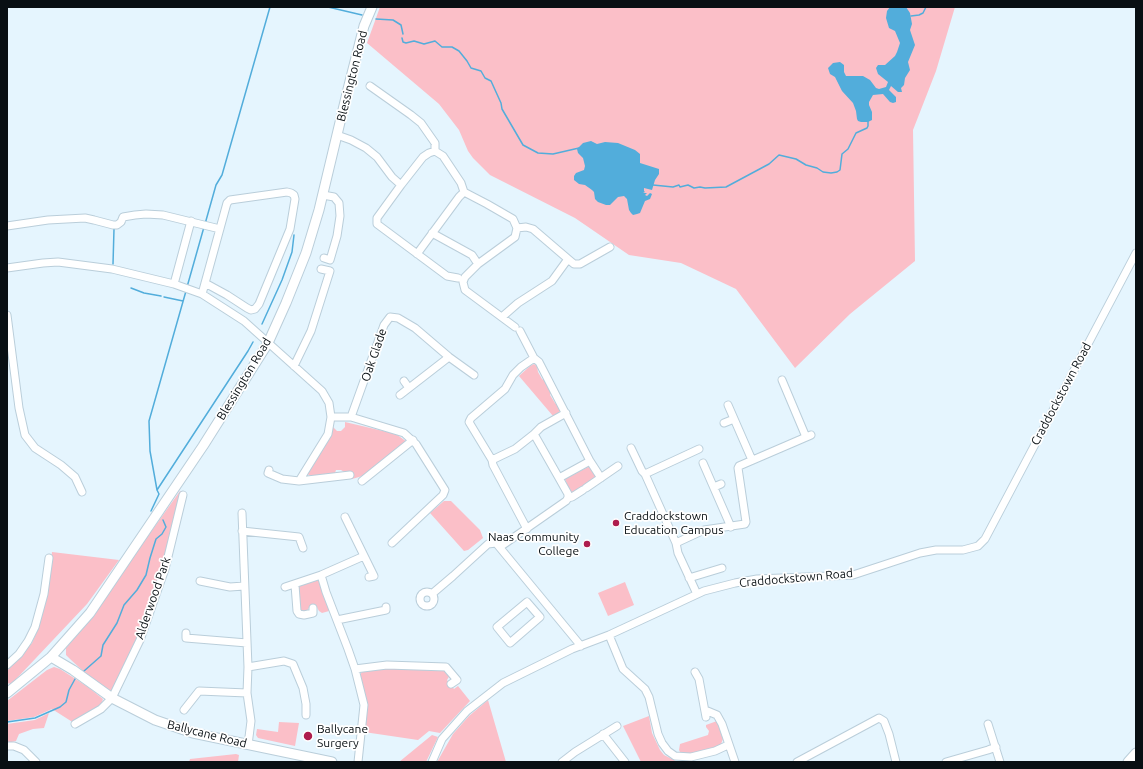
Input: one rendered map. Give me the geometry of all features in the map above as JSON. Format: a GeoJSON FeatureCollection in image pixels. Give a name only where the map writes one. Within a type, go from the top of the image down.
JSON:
{"type":"FeatureCollection","features":[{"type":"Feature","properties":{"kind":"main road","name":"Blessington Road"},"geometry":{"type":"LineString","coordinates":[[7,692],[51,657],[99,601],[200,452],[268,342],[286,303],[306,253],[323,195],[364,26],[372,7]]}},
{"type":"Feature","properties":{"kind":"main road","name":"Ballycane Road"},"geometry":{"type":"LineString","coordinates":[[51,657],[73,670],[112,698],[155,720],[193,733],[332,762]]}},
{"type":"Feature","properties":{"kind":"main road"},"geometry":{"type":"LineString","coordinates":[[1128,762],[1136,753]]}},
{"type":"Feature","properties":{"kind":"street"},"geometry":{"type":"LineString","coordinates":[[370,86],[421,123],[435,143],[436,151],[443,156],[461,183],[464,192],[513,219],[517,228],[515,237],[478,264],[464,279],[463,286],[465,290],[518,329],[534,358],[539,362],[590,461],[601,478]]}},
{"type":"Feature","properties":{"kind":"street"},"geometry":{"type":"LineString","coordinates":[[337,135],[366,148],[377,157],[392,177],[401,185]]}},
{"type":"Feature","properties":{"kind":"street"},"geometry":{"type":"LineString","coordinates":[[436,151],[423,157],[383,208],[376,221],[377,224],[447,276],[458,278]]}},
{"type":"Feature","properties":{"kind":"street"},"geometry":{"type":"LineString","coordinates":[[202,294],[205,283],[220,229],[227,203],[230,200],[286,192],[294,195],[295,199],[290,229],[256,309],[251,310],[247,308],[205,283]]}},
{"type":"Feature","properties":{"kind":"street"},"geometry":{"type":"LineString","coordinates":[[417,254],[464,192]]}},
{"type":"Feature","properties":{"kind":"street"},"geometry":{"type":"LineString","coordinates":[[323,195],[334,197],[339,203],[340,216],[337,236],[330,260],[324,258]]}},
{"type":"Feature","properties":{"kind":"street"},"geometry":{"type":"LineString","coordinates":[[7,226],[48,220],[85,218],[117,225],[121,222],[123,217],[136,214],[146,214],[163,215],[220,229]]}},
{"type":"Feature","properties":{"kind":"street"},"geometry":{"type":"LineString","coordinates":[[174,284],[191,221]]}},
{"type":"Feature","properties":{"kind":"street"},"geometry":{"type":"LineString","coordinates":[[517,228],[526,227],[533,229],[574,264],[580,264],[610,247]]}},
{"type":"Feature","properties":{"kind":"street"},"geometry":{"type":"LineString","coordinates":[[432,233],[472,255],[478,264]]}},
{"type":"Feature","properties":{"kind":"street","name":"Craddockstown Road"},"geometry":{"type":"LineString","coordinates":[[432,762],[442,739],[467,711],[497,687],[580,646],[697,594],[714,588],[757,579],[852,575],[920,553],[936,550],[964,550],[978,546],[985,539],[1136,253]]}},
{"type":"Feature","properties":{"kind":"street"},"geometry":{"type":"LineString","coordinates":[[502,317],[518,303],[552,281],[568,259]]}},
{"type":"Feature","properties":{"kind":"street"},"geometry":{"type":"LineString","coordinates":[[7,268],[58,262],[112,270],[174,284],[193,290],[202,294],[244,321],[322,391],[329,404],[331,417],[328,434],[299,481]]}},
{"type":"Feature","properties":{"kind":"street"},"geometry":{"type":"LineString","coordinates":[[294,366],[311,331],[330,271],[321,268]]}},
{"type":"Feature","properties":{"kind":"street"},"geometry":{"type":"LineString","coordinates":[[7,315],[19,408],[25,435],[35,448],[61,465],[75,477],[82,492]]}},
{"type":"Feature","properties":{"kind":"street","name":"Oak Glade"},"geometry":{"type":"LineString","coordinates":[[351,417],[384,325],[390,317],[398,318],[415,328],[449,357],[474,375]]}},
{"type":"Feature","properties":{"kind":"street"},"geometry":{"type":"LineString","coordinates":[[400,395],[449,357]]}},
{"type":"Feature","properties":{"kind":"street"},"geometry":{"type":"LineString","coordinates":[[526,529],[492,460],[470,426],[469,422],[506,389],[513,375],[534,358]]}},
{"type":"Feature","properties":{"kind":"street"},"geometry":{"type":"LineString","coordinates":[[676,543],[704,530],[743,525],[746,522],[738,468],[739,466],[809,436],[790,389],[782,380]]}},
{"type":"Feature","properties":{"kind":"street"},"geometry":{"type":"LineString","coordinates":[[404,381],[409,388]]}},
{"type":"Feature","properties":{"kind":"street"},"geometry":{"type":"LineString","coordinates":[[728,405],[752,460]]}},
{"type":"Feature","properties":{"kind":"street"},"geometry":{"type":"LineString","coordinates":[[492,460],[515,449],[541,427],[566,414]]}},
{"type":"Feature","properties":{"kind":"street"},"geometry":{"type":"LineString","coordinates":[[331,417],[351,417],[404,433],[413,440],[443,486],[445,492],[392,543]]}},
{"type":"Feature","properties":{"kind":"street"},"geometry":{"type":"LineString","coordinates":[[724,423],[734,418]]}},
{"type":"Feature","properties":{"kind":"street"},"geometry":{"type":"LineString","coordinates":[[534,434],[568,494],[568,498]]}},
{"type":"Feature","properties":{"kind":"street"},"geometry":{"type":"LineString","coordinates":[[362,481],[413,440]]}},
{"type":"Feature","properties":{"kind":"street"},"geometry":{"type":"LineString","coordinates":[[631,448],[642,471],[645,474],[697,594]]}},
{"type":"Feature","properties":{"kind":"street"},"geometry":{"type":"LineString","coordinates":[[645,474],[699,449]]}},
{"type":"Feature","properties":{"kind":"street"},"geometry":{"type":"LineString","coordinates":[[559,478],[590,461]]}},
{"type":"Feature","properties":{"kind":"street"},"geometry":{"type":"LineString","coordinates":[[703,463],[731,527]]}},
{"type":"Feature","properties":{"kind":"street"},"geometry":{"type":"LineString","coordinates":[[500,547],[566,501],[568,498],[572,497],[618,466]]}},
{"type":"Feature","properties":{"kind":"street"},"geometry":{"type":"LineString","coordinates":[[269,470],[268,473],[282,479],[299,481],[350,475]]}},
{"type":"Feature","properties":{"kind":"street"},"geometry":{"type":"LineString","coordinates":[[714,487],[721,484]]}},
{"type":"Feature","properties":{"kind":"street","name":"Alderwood Park"},"geometry":{"type":"LineString","coordinates":[[112,698],[140,640],[164,570],[183,495]]}},
{"type":"Feature","properties":{"kind":"street"},"geometry":{"type":"LineString","coordinates":[[242,513],[248,667],[247,694],[251,722],[248,745]]}},
{"type":"Feature","properties":{"kind":"street"},"geometry":{"type":"LineString","coordinates":[[345,517],[374,576],[369,578]]}},
{"type":"Feature","properties":{"kind":"street"},"geometry":{"type":"LineString","coordinates":[[242,531],[299,537],[303,548]]}},
{"type":"Feature","properties":{"kind":"street"},"geometry":{"type":"LineString","coordinates":[[433,593],[463,568],[488,544],[496,543],[580,646]]}},
{"type":"Feature","properties":{"kind":"street"},"geometry":{"type":"LineString","coordinates":[[285,587],[321,575],[364,556]]}},
{"type":"Feature","properties":{"kind":"street"},"geometry":{"type":"LineString","coordinates":[[7,665],[19,654],[35,627],[44,594],[49,558]]}},
{"type":"Feature","properties":{"kind":"street"},"geometry":{"type":"LineString","coordinates":[[689,578],[722,568]]}},
{"type":"Feature","properties":{"kind":"street"},"geometry":{"type":"LineString","coordinates":[[321,575],[355,669],[364,705],[358,762]]}},
{"type":"Feature","properties":{"kind":"street"},"geometry":{"type":"LineString","coordinates":[[200,581],[230,587],[244,586]]}},
{"type":"Feature","properties":{"kind":"street"},"geometry":{"type":"LineString","coordinates":[[294,585],[297,610],[299,614],[304,615],[313,613],[313,608]]}},
{"type":"Feature","properties":{"kind":"street"},"geometry":{"type":"LineString","coordinates":[[534,610],[544,601]]}},
{"type":"Feature","properties":{"kind":"street"},"geometry":{"type":"LineString","coordinates":[[527,602],[534,610],[540,617],[510,643],[497,627],[527,602]]}},
{"type":"Feature","properties":{"kind":"street"},"geometry":{"type":"LineString","coordinates":[[337,620],[386,610],[386,607]]}},
{"type":"Feature","properties":{"kind":"street"},"geometry":{"type":"LineString","coordinates":[[186,633],[186,638],[247,643]]}},
{"type":"Feature","properties":{"kind":"street"},"geometry":{"type":"LineString","coordinates":[[609,634],[623,669],[645,689],[649,697],[658,734],[668,751],[675,756],[691,757],[715,751],[728,744]]}},
{"type":"Feature","properties":{"kind":"street"},"geometry":{"type":"LineString","coordinates":[[248,667],[284,661],[293,664],[303,688],[306,704],[306,715]]}},
{"type":"Feature","properties":{"kind":"street"},"geometry":{"type":"LineString","coordinates":[[355,669],[387,665],[446,667],[457,680],[452,684]]}},
{"type":"Feature","properties":{"kind":"street"},"geometry":{"type":"LineString","coordinates":[[695,672],[699,679],[706,714],[717,715],[722,724],[735,762]]}},
{"type":"Feature","properties":{"kind":"street"},"geometry":{"type":"LineString","coordinates":[[184,710],[199,691],[247,694]]}},
{"type":"Feature","properties":{"kind":"street"},"geometry":{"type":"LineString","coordinates":[[75,724],[101,709],[112,698]]}},
{"type":"Feature","properties":{"kind":"street"},"geometry":{"type":"LineString","coordinates":[[797,762],[880,718],[884,721],[889,734],[896,762]]}},
{"type":"Feature","properties":{"kind":"street"},"geometry":{"type":"LineString","coordinates":[[988,724],[1000,762]]}},
{"type":"Feature","properties":{"kind":"street"},"geometry":{"type":"LineString","coordinates":[[562,762],[575,752],[617,726]]}},
{"type":"Feature","properties":{"kind":"street"},"geometry":{"type":"LineString","coordinates":[[603,734],[625,762]]}},
{"type":"Feature","properties":{"kind":"street"},"geometry":{"type":"LineString","coordinates":[[7,746],[14,746],[24,750],[36,762]]}},
{"type":"Feature","properties":{"kind":"street"},"geometry":{"type":"LineString","coordinates":[[946,762],[996,747]]}},
{"type":"Feature","properties":{"kind":"shaded area"},"geometry":{"type":"Polygon","coordinates":[[[380,7],[955,7],[936,71],[913,130],[915,261],[850,314],[795,368],[736,289],[681,263],[629,255],[575,218],[490,175],[473,158],[468,151],[459,130],[439,104],[367,43],[380,7]]]}},
{"type":"Feature","properties":{"kind":"shaded area"},"geometry":{"type":"Polygon","coordinates":[[[534,364],[537,366],[538,372],[545,381],[551,393],[550,395],[560,412],[553,416],[519,376],[534,364]]]}},
{"type":"Feature","properties":{"kind":"shaded area"},"geometry":{"type":"Polygon","coordinates":[[[345,422],[396,434],[407,442],[366,475],[352,479],[341,470],[336,470],[332,475],[311,476],[307,474],[307,471],[331,434],[333,427],[337,431],[341,431],[345,427],[345,422]]]}},
{"type":"Feature","properties":{"kind":"shaded area"},"geometry":{"type":"Polygon","coordinates":[[[590,466],[596,477],[571,494],[565,479],[590,466]]]}},
{"type":"Feature","properties":{"kind":"shaded area"},"geometry":{"type":"Polygon","coordinates":[[[180,491],[183,493],[163,569],[138,639],[111,693],[94,681],[66,655],[66,648],[94,614],[180,491]]]}},
{"type":"Feature","properties":{"kind":"shaded area"},"geometry":{"type":"Polygon","coordinates":[[[444,501],[451,501],[480,530],[483,538],[468,550],[464,551],[430,513],[444,501]]]}},
{"type":"Feature","properties":{"kind":"shaded area"},"geometry":{"type":"Polygon","coordinates":[[[52,552],[119,560],[87,604],[11,684],[7,683],[7,671],[32,643],[38,629],[47,595],[52,552]]]}},
{"type":"Feature","properties":{"kind":"shaded area"},"geometry":{"type":"Polygon","coordinates":[[[314,578],[321,580],[329,611],[322,613],[315,604],[310,606],[307,611],[300,610],[298,589],[300,585],[314,578]]]}},
{"type":"Feature","properties":{"kind":"shaded area"},"geometry":{"type":"Polygon","coordinates":[[[625,582],[634,605],[608,616],[598,593],[625,582]]]}},
{"type":"Feature","properties":{"kind":"shaded area"},"geometry":{"type":"Polygon","coordinates":[[[54,667],[60,669],[88,687],[103,699],[100,708],[74,723],[52,709],[34,717],[7,721],[7,701],[47,670],[54,667]]]}},
{"type":"Feature","properties":{"kind":"shaded area"},"geometry":{"type":"Polygon","coordinates":[[[445,669],[450,675],[447,680],[454,689],[458,686],[470,701],[440,733],[429,731],[418,740],[364,732],[360,675],[363,670],[445,669]]]}},
{"type":"Feature","properties":{"kind":"shaded area"},"geometry":{"type":"Polygon","coordinates":[[[488,700],[506,762],[437,762],[453,734],[469,716],[488,700]]]}},
{"type":"Feature","properties":{"kind":"shaded area"},"geometry":{"type":"Polygon","coordinates":[[[49,713],[44,728],[33,729],[19,734],[16,741],[7,743],[7,724],[35,720],[49,713]]]}},
{"type":"Feature","properties":{"kind":"shaded area"},"geometry":{"type":"Polygon","coordinates":[[[649,716],[652,733],[660,750],[664,755],[678,762],[641,762],[623,726],[649,716]]]}},
{"type":"Feature","properties":{"kind":"shaded area"},"geometry":{"type":"Polygon","coordinates":[[[717,721],[723,739],[721,744],[717,747],[694,754],[681,754],[679,750],[680,744],[708,735],[709,731],[706,725],[717,721]]]}},
{"type":"Feature","properties":{"kind":"shaded area"},"geometry":{"type":"Polygon","coordinates":[[[279,722],[299,723],[295,746],[258,738],[256,735],[257,729],[278,732],[279,722]]]}},
{"type":"Feature","properties":{"kind":"shaded area"},"geometry":{"type":"Polygon","coordinates":[[[432,735],[438,737],[426,762],[399,762],[432,735]]]}},
{"type":"Feature","properties":{"kind":"shaded area"},"geometry":{"type":"Polygon","coordinates":[[[236,754],[239,755],[238,762],[189,762],[190,759],[236,754]]]}},
{"type":"Feature","properties":{"kind":"water"},"geometry":{"type":"Polygon","coordinates":[[[890,7],[906,7],[910,13],[912,24],[910,30],[915,45],[908,62],[910,70],[905,78],[904,85],[901,88],[902,92],[898,92],[891,86],[889,90],[896,97],[896,102],[890,102],[883,94],[873,95],[869,102],[872,112],[872,120],[868,122],[861,122],[857,119],[853,103],[842,91],[835,77],[830,74],[828,68],[833,63],[840,62],[844,65],[844,72],[846,76],[863,76],[870,80],[876,88],[879,89],[886,87],[888,82],[878,74],[876,68],[878,65],[885,65],[895,56],[900,43],[895,31],[889,28],[886,18],[887,11],[890,7]]]}},
{"type":"Feature","properties":{"kind":"water"},"geometry":{"type":"Polygon","coordinates":[[[591,141],[597,144],[605,142],[618,143],[635,150],[640,154],[640,163],[659,169],[659,174],[655,180],[652,190],[644,188],[645,192],[643,193],[647,193],[645,195],[647,196],[650,193],[652,194],[650,199],[645,201],[640,213],[633,215],[631,213],[627,199],[624,196],[618,197],[610,205],[598,202],[595,199],[594,192],[592,190],[574,180],[576,173],[584,170],[585,166],[583,158],[578,153],[577,149],[583,143],[591,141]]]}},
{"type":"Feature","properties":{"kind":"waterway"},"geometry":{"type":"LineString","coordinates":[[205,224],[216,185],[222,175],[270,7]]}},
{"type":"Feature","properties":{"kind":"waterway"},"geometry":{"type":"LineString","coordinates":[[328,7],[362,15]]}},
{"type":"Feature","properties":{"kind":"waterway"},"geometry":{"type":"LineString","coordinates":[[911,16],[923,13],[926,7]]}},
{"type":"Feature","properties":{"kind":"waterway"},"geometry":{"type":"LineString","coordinates":[[376,19],[393,20],[401,25],[403,34]]}},
{"type":"Feature","properties":{"kind":"waterway"},"geometry":{"type":"LineString","coordinates":[[402,38],[403,42],[406,43],[414,41],[424,44],[435,41],[442,47],[452,47],[459,51],[471,68],[481,71],[485,78],[491,81],[501,103],[502,109],[523,145],[538,153],[553,154],[579,148]]}},
{"type":"Feature","properties":{"kind":"waterway"},"geometry":{"type":"LineString","coordinates":[[653,185],[673,187],[688,185],[694,188],[726,187],[769,164],[779,155],[796,159],[823,172],[837,172],[840,170],[842,154],[848,149],[856,133],[867,128],[868,121]]}},
{"type":"Feature","properties":{"kind":"waterway"},"geometry":{"type":"LineString","coordinates":[[187,287],[204,227]]}},
{"type":"Feature","properties":{"kind":"waterway"},"geometry":{"type":"LineString","coordinates":[[113,264],[114,229]]}},
{"type":"Feature","properties":{"kind":"waterway"},"geometry":{"type":"LineString","coordinates":[[262,324],[282,280],[292,252],[294,235]]}},
{"type":"Feature","properties":{"kind":"waterway"},"geometry":{"type":"LineString","coordinates":[[131,288],[144,293],[161,296]]}},
{"type":"Feature","properties":{"kind":"waterway"},"geometry":{"type":"LineString","coordinates":[[157,490],[150,451],[149,421],[186,291]]}},
{"type":"Feature","properties":{"kind":"waterway"},"geometry":{"type":"LineString","coordinates":[[164,297],[183,301]]}},
{"type":"Feature","properties":{"kind":"waterway"},"geometry":{"type":"LineString","coordinates":[[151,511],[159,494],[157,490],[253,342]]}},
{"type":"Feature","properties":{"kind":"waterway"},"geometry":{"type":"LineString","coordinates":[[84,671],[101,656],[103,645],[117,623],[124,605],[137,590],[146,575],[156,539],[162,534],[166,527],[163,520]]}},
{"type":"Feature","properties":{"kind":"waterway"},"geometry":{"type":"LineString","coordinates":[[7,722],[35,718],[60,707],[66,702],[69,690],[75,679]]}},
{"type":"Feature","properties":{"kind":"place","name":"Craddockstown Education Campus"},"geometry":{"type":"Point","coordinates":[616,523]}},
{"type":"Feature","properties":{"kind":"place","name":"Naas Community College"},"geometry":{"type":"Point","coordinates":[587,544]}},
{"type":"Feature","properties":{"kind":"place","name":"Ballycane Surgery"},"geometry":{"type":"Point","coordinates":[308,736]}}]}
